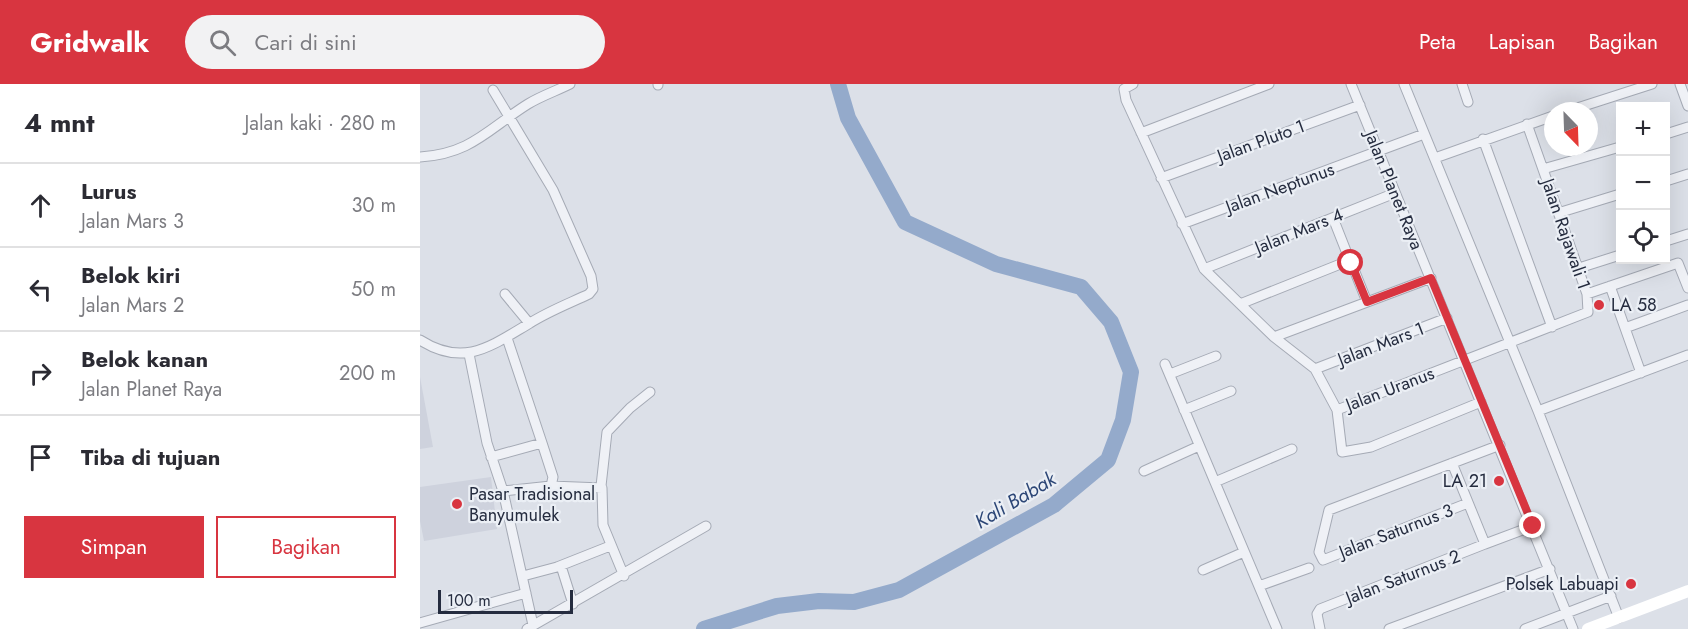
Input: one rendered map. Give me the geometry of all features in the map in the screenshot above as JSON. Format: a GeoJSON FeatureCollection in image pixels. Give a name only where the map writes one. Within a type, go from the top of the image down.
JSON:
{"type":"FeatureCollection","features":[{"type":"Feature","properties":{"kind":"street"},"geometry":{"type":"LineString","coordinates":[[420,158],[456,152],[509,120],[527,105],[570,84]]}},
{"type":"Feature","properties":{"kind":"street"},"geometry":{"type":"LineString","coordinates":[[1141,133],[1269,84]]}},
{"type":"Feature","properties":{"kind":"street","name":"Jalan Planet Raya"},"geometry":{"type":"LineString","coordinates":[[1351,84],[1533,526],[1573,629]]}},
{"type":"Feature","properties":{"kind":"street"},"geometry":{"type":"LineString","coordinates":[[1404,84],[1538,411],[1619,618]]}},
{"type":"Feature","properties":{"kind":"street"},"geometry":{"type":"LineString","coordinates":[[1462,84],[1468,102]]}},
{"type":"Feature","properties":{"kind":"street"},"geometry":{"type":"LineString","coordinates":[[1596,102],[1652,84]]}},
{"type":"Feature","properties":{"kind":"street"},"geometry":{"type":"LineString","coordinates":[[1680,84],[1688,106]]}},
{"type":"Feature","properties":{"kind":"street"},"geometry":{"type":"LineString","coordinates":[[1130,86],[1124,92],[1204,269],[1274,337],[1315,369],[1337,410],[1342,452],[1371,447],[1481,402]]}},
{"type":"Feature","properties":{"kind":"street"},"geometry":{"type":"LineString","coordinates":[[420,340],[445,352],[469,354],[507,338],[529,323],[589,294],[594,284],[553,190],[493,90]]}},
{"type":"Feature","properties":{"kind":"street","name":"Jalan Pluto 1"},"geometry":{"type":"LineString","coordinates":[[1161,178],[1360,105]]}},
{"type":"Feature","properties":{"kind":"street"},"geometry":{"type":"LineString","coordinates":[[1435,158],[1544,119]]}},
{"type":"Feature","properties":{"kind":"street","name":"Jalan Rajawali 1"},"geometry":{"type":"LineString","coordinates":[[1527,124],[1579,268],[1590,303],[1587,312]]}},
{"type":"Feature","properties":{"kind":"street"},"geometry":{"type":"LineString","coordinates":[[1670,132],[1688,127]]}},
{"type":"Feature","properties":{"kind":"street","name":"Jalan Neptunus"},"geometry":{"type":"LineString","coordinates":[[1182,224],[1424,134]]}},
{"type":"Feature","properties":{"kind":"street"},"geometry":{"type":"LineString","coordinates":[[1483,139],[1552,327]]}},
{"type":"Feature","properties":{"kind":"street"},"geometry":{"type":"LineString","coordinates":[[1544,169],[1616,148]]}},
{"type":"Feature","properties":{"kind":"street"},"geometry":{"type":"LineString","coordinates":[[1670,179],[1688,174]]}},
{"type":"Feature","properties":{"kind":"street","name":"Jalan Mars 4"},"geometry":{"type":"LineString","coordinates":[[1204,269],[1395,193]]}},
{"type":"Feature","properties":{"kind":"street"},"geometry":{"type":"LineString","coordinates":[[1558,213],[1616,195]]}},
{"type":"Feature","properties":{"kind":"street"},"geometry":{"type":"LineString","coordinates":[[1334,218],[1367,302]]}},
{"type":"Feature","properties":{"kind":"street"},"geometry":{"type":"LineString","coordinates":[[1670,239],[1688,234]]}},
{"type":"Feature","properties":{"kind":"street"},"geometry":{"type":"LineString","coordinates":[[1579,268],[1616,256]]}},
{"type":"Feature","properties":{"kind":"street"},"geometry":{"type":"LineString","coordinates":[[1240,304],[1350,261]]}},
{"type":"Feature","properties":{"kind":"street"},"geometry":{"type":"LineString","coordinates":[[1587,294],[1675,263],[1678,264],[1687,282]]}},
{"type":"Feature","properties":{"kind":"street"},"geometry":{"type":"LineString","coordinates":[[1274,337],[1431,278]]}},
{"type":"Feature","properties":{"kind":"street"},"geometry":{"type":"LineString","coordinates":[[1610,286],[1641,373]]}},
{"type":"Feature","properties":{"kind":"street"},"geometry":{"type":"LineString","coordinates":[[505,294],[529,323]]}},
{"type":"Feature","properties":{"kind":"street"},"geometry":{"type":"LineString","coordinates":[[1625,328],[1688,306]]}},
{"type":"Feature","properties":{"kind":"street","name":"Jalan Uranus"},"geometry":{"type":"LineString","coordinates":[[1337,410],[1587,312]]}},
{"type":"Feature","properties":{"kind":"street","name":"Jalan Mars 1"},"geometry":{"type":"LineString","coordinates":[[1315,369],[1447,318]]}},
{"type":"Feature","properties":{"kind":"street"},"geometry":{"type":"LineString","coordinates":[[507,338],[553,477],[551,486]]}},
{"type":"Feature","properties":{"kind":"street"},"geometry":{"type":"LineString","coordinates":[[469,354],[492,457],[503,491],[523,576],[530,627],[624,576],[706,526]]}},
{"type":"Feature","properties":{"kind":"street"},"geometry":{"type":"LineString","coordinates":[[1538,411],[1688,355]]}},
{"type":"Feature","properties":{"kind":"street"},"geometry":{"type":"LineString","coordinates":[[1170,374],[1216,356]]}},
{"type":"Feature","properties":{"kind":"street"},"geometry":{"type":"LineString","coordinates":[[1165,363],[1277,629]]}},
{"type":"Feature","properties":{"kind":"street"},"geometry":{"type":"LineString","coordinates":[[1184,411],[1231,391]]}},
{"type":"Feature","properties":{"kind":"street"},"geometry":{"type":"LineString","coordinates":[[624,576],[603,525],[601,486],[607,432],[630,408],[650,392]]}},
{"type":"Feature","properties":{"kind":"street"},"geometry":{"type":"LineString","coordinates":[[492,457],[542,443]]}},
{"type":"Feature","properties":{"kind":"street"},"geometry":{"type":"LineString","coordinates":[[1485,544],[1452,463],[1500,445]]}},
{"type":"Feature","properties":{"kind":"street"},"geometry":{"type":"LineString","coordinates":[[1144,471],[1199,446]]}},
{"type":"Feature","properties":{"kind":"street"},"geometry":{"type":"LineString","coordinates":[[1215,482],[1292,449]]}},
{"type":"Feature","properties":{"kind":"street","name":"Jalan Saturnus 3"},"geometry":{"type":"LineString","coordinates":[[1452,463],[1333,508],[1327,514],[1319,552],[1323,560],[1468,503]]}},
{"type":"Feature","properties":{"kind":"street"},"geometry":{"type":"LineString","coordinates":[[503,491],[551,486],[601,486]]}},
{"type":"Feature","properties":{"kind":"street","name":"Jalan Saturnus 2"},"geometry":{"type":"LineString","coordinates":[[1320,629],[1317,614],[1320,609],[1533,526]]}},
{"type":"Feature","properties":{"kind":"street"},"geometry":{"type":"LineString","coordinates":[[523,576],[561,566],[610,546]]}},
{"type":"Feature","properties":{"kind":"street"},"geometry":{"type":"LineString","coordinates":[[1203,570],[1244,552]]}},
{"type":"Feature","properties":{"kind":"street"},"geometry":{"type":"LineString","coordinates":[[561,566],[573,604]]}},
{"type":"Feature","properties":{"kind":"street"},"geometry":{"type":"LineString","coordinates":[[1259,586],[1309,568]]}},
{"type":"Feature","properties":{"kind":"street"},"geometry":{"type":"LineString","coordinates":[[1389,629],[1550,569]]}},
{"type":"Feature","properties":{"kind":"street"},"geometry":{"type":"LineString","coordinates":[[1588,629],[1688,591]]}},
{"type":"Feature","properties":{"kind":"street"},"geometry":{"type":"LineString","coordinates":[[420,623],[526,593]]}},
{"type":"Feature","properties":{"kind":"street"},"geometry":{"type":"LineString","coordinates":[[1526,629],[1611,596]]}},
{"type":"Feature","properties":{"kind":"shaded area"},"geometry":{"type":"Polygon","coordinates":[[[420,377],[433,447],[420,449],[420,377]]]}},
{"type":"Feature","properties":{"kind":"shaded area","name":"Pasar Tradisional Banyumulek"},"geometry":{"type":"Polygon","coordinates":[[[491,477],[497,529],[424,541],[420,521],[420,487],[491,477]]]}},
{"type":"Feature","properties":{"kind":"waterway","name":"Kali Babak"},"geometry":{"type":"LineString","coordinates":[[704,629],[777,606],[819,601],[854,602],[899,590],[1054,505],[1108,460],[1123,420],[1131,372],[1111,322],[1081,287],[996,264],[905,222],[848,118],[838,84]]}},
{"type":"Feature","properties":{"kind":"place","name":"LA 58"},"geometry":{"type":"Point","coordinates":[1599,305]}},
{"type":"Feature","properties":{"kind":"place","name":"LA 21"},"geometry":{"type":"Point","coordinates":[1499,481]}},
{"type":"Feature","properties":{"kind":"place","name":"Pasar Tradisional Banyumulek"},"geometry":{"type":"Point","coordinates":[457,504]}},
{"type":"Feature","properties":{"kind":"place","name":"Polsek Labuapi"},"geometry":{"type":"Point","coordinates":[1631,584]}},
{"type":"Feature","properties":{"kind":"route"},"geometry":{"type":"LineString","coordinates":[[1351,263],[1367,302],[1431,278],[1533,526]]}}]}
